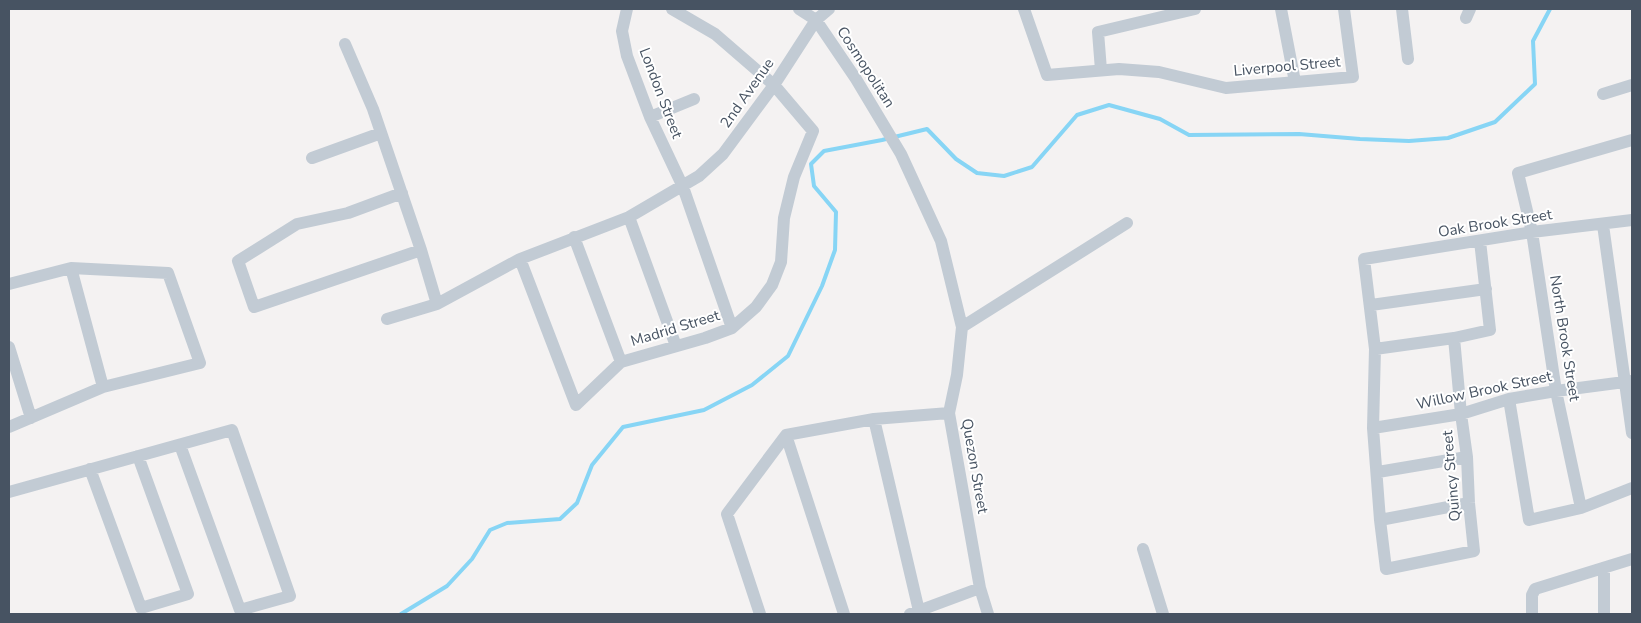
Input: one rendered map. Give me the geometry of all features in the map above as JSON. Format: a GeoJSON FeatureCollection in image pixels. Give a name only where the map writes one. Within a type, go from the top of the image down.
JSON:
{"type":"FeatureCollection","features":[{"type":"Feature","properties":{"kind":"street","name":"London Street"},"geometry":{"type":"LineString","coordinates":[[627,9],[622,31],[627,56],[650,117],[683,187],[732,328]]}},
{"type":"Feature","properties":{"kind":"street"},"geometry":{"type":"LineString","coordinates":[[672,9],[715,34],[774,85]]}},
{"type":"Feature","properties":{"kind":"street","name":"Cosmopolitan"},"geometry":{"type":"LineString","coordinates":[[799,9],[816,20],[856,79],[901,154]]}},
{"type":"Feature","properties":{"kind":"street","name":"2nd Avenue"},"geometry":{"type":"LineString","coordinates":[[388,319],[437,304],[520,259],[629,217],[700,176],[723,154],[774,85],[816,20],[829,9]]}},
{"type":"Feature","properties":{"kind":"street","name":"Liverpool Street"},"geometry":{"type":"LineString","coordinates":[[1024,9],[1046,75],[1118,69],[1159,72],[1226,88],[1353,76],[1344,9]]}},
{"type":"Feature","properties":{"kind":"street"},"geometry":{"type":"LineString","coordinates":[[1101,70],[1098,32],[1195,9]]}},
{"type":"Feature","properties":{"kind":"street"},"geometry":{"type":"LineString","coordinates":[[1281,9],[1295,82]]}},
{"type":"Feature","properties":{"kind":"street"},"geometry":{"type":"LineString","coordinates":[[1402,9],[1408,59]]}},
{"type":"Feature","properties":{"kind":"street"},"geometry":{"type":"LineString","coordinates":[[345,44],[373,109],[402,192],[437,304]]}},
{"type":"Feature","properties":{"kind":"street","name":"Madrid Street"},"geometry":{"type":"LineString","coordinates":[[520,259],[576,405],[621,362],[732,328],[756,307],[772,285],[781,262],[784,218],[794,177],[813,131],[774,85]]}},
{"type":"Feature","properties":{"kind":"street"},"geometry":{"type":"LineString","coordinates":[[1603,94],[1632,86]]}},
{"type":"Feature","properties":{"kind":"street"},"geometry":{"type":"LineString","coordinates":[[650,117],[694,99]]}},
{"type":"Feature","properties":{"kind":"street"},"geometry":{"type":"LineString","coordinates":[[312,158],[381,133]]}},
{"type":"Feature","properties":{"kind":"street","name":"North Brook Street"},"geometry":{"type":"LineString","coordinates":[[1581,508],[1556,391],[1532,232],[1518,173],[1632,140]]}},
{"type":"Feature","properties":{"kind":"street","name":"Quezon Street"},"geometry":{"type":"LineString","coordinates":[[901,154],[941,241],[962,327],[957,375],[949,413],[980,588],[988,614]]}},
{"type":"Feature","properties":{"kind":"street"},"geometry":{"type":"LineString","coordinates":[[402,192],[348,213],[297,224],[238,261],[254,307],[421,250]]}},
{"type":"Feature","properties":{"kind":"street"},"geometry":{"type":"LineString","coordinates":[[629,217],[676,346]]}},
{"type":"Feature","properties":{"kind":"street","name":"Oak Brook Street"},"geometry":{"type":"LineString","coordinates":[[1371,305],[1364,260],[1532,232],[1632,220]]}},
{"type":"Feature","properties":{"kind":"street"},"geometry":{"type":"LineString","coordinates":[[962,327],[1127,223]]}},
{"type":"Feature","properties":{"kind":"street"},"geometry":{"type":"LineString","coordinates":[[1603,224],[1629,382],[1632,433]]}},
{"type":"Feature","properties":{"kind":"street"},"geometry":{"type":"LineString","coordinates":[[574,237],[621,362]]}},
{"type":"Feature","properties":{"kind":"street"},"geometry":{"type":"LineString","coordinates":[[1375,349],[1454,338],[1490,330],[1480,241]]}},
{"type":"Feature","properties":{"kind":"street"},"geometry":{"type":"LineString","coordinates":[[9,284],[71,268],[168,273],[200,363],[102,387],[9,427]]}},
{"type":"Feature","properties":{"kind":"street"},"geometry":{"type":"LineString","coordinates":[[71,268],[102,387]]}},
{"type":"Feature","properties":{"kind":"street"},"geometry":{"type":"LineString","coordinates":[[1469,502],[1380,520],[1378,472],[1373,428],[1375,349],[1371,305],[1486,289]]}},
{"type":"Feature","properties":{"kind":"street","name":"Quincy Street"},"geometry":{"type":"LineString","coordinates":[[1380,520],[1386,569],[1474,551],[1467,457],[1454,338]]}},
{"type":"Feature","properties":{"kind":"street"},"geometry":{"type":"LineString","coordinates":[[9,346],[31,418]]}},
{"type":"Feature","properties":{"kind":"street","name":"Willow Brook Street"},"geometry":{"type":"LineString","coordinates":[[1373,428],[1461,414],[1509,399],[1629,382]]}},
{"type":"Feature","properties":{"kind":"street"},"geometry":{"type":"LineString","coordinates":[[1509,399],[1529,520],[1581,508],[1632,488]]}},
{"type":"Feature","properties":{"kind":"street"},"geometry":{"type":"LineString","coordinates":[[760,614],[727,514],[786,434],[874,419],[949,413]]}},
{"type":"Feature","properties":{"kind":"street"},"geometry":{"type":"LineString","coordinates":[[874,419],[915,613],[980,588]]}},
{"type":"Feature","properties":{"kind":"street"},"geometry":{"type":"LineString","coordinates":[[9,492],[232,430],[290,596],[240,610],[180,445]]}},
{"type":"Feature","properties":{"kind":"street"},"geometry":{"type":"LineString","coordinates":[[786,434],[844,614]]}},
{"type":"Feature","properties":{"kind":"street"},"geometry":{"type":"LineString","coordinates":[[90,469],[141,608],[188,594],[138,456]]}},
{"type":"Feature","properties":{"kind":"street"},"geometry":{"type":"LineString","coordinates":[[1378,472],[1467,457]]}},
{"type":"Feature","properties":{"kind":"street"},"geometry":{"type":"LineString","coordinates":[[1143,550],[1163,614]]}},
{"type":"Feature","properties":{"kind":"street"},"geometry":{"type":"LineString","coordinates":[[1532,614],[1532,595],[1535,589],[1632,559]]}},
{"type":"Feature","properties":{"kind":"street"},"geometry":{"type":"LineString","coordinates":[[1604,568],[1604,614]]}},
{"type":"Feature","properties":{"kind":"waterway"},"geometry":{"type":"LineString","coordinates":[[401,614],[447,586],[472,559],[490,530],[507,523],[560,519],[577,503],[592,465],[623,427],[704,410],[752,385],[788,356],[822,286],[835,250],[836,212],[814,186],[811,164],[824,151],[927,129],[956,159],[977,173],[1004,176],[1032,167],[1077,115],[1109,105],[1160,119],[1189,135],[1299,134],[1409,141],[1448,138],[1495,122],[1535,84],[1533,41],[1550,9]]}}]}
